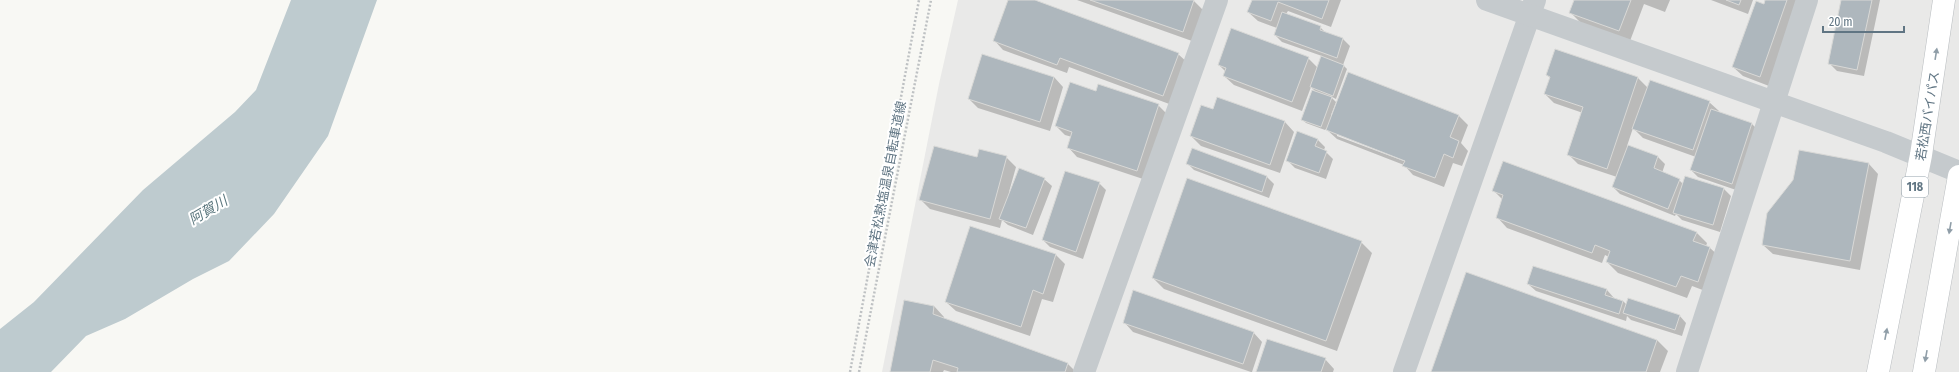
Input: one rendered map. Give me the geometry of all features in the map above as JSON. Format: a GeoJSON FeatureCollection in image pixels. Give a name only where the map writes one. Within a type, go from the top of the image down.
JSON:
{"type":"FeatureCollection","features":[{"type":"Feature","properties":{"kind":"highway","name":"若松西バイパス"},"geometry":{"type":"LineString","coordinates":[[1878,372],[1921,155],[1944,0]]}},
{"type":"Feature","properties":{"kind":"highway"},"geometry":{"type":"LineString","coordinates":[[1924,372],[1959,176]]}},
{"type":"Feature","properties":{"kind":"street"},"geometry":{"type":"LineString","coordinates":[[1084,372],[1217,0]]}},
{"type":"Feature","properties":{"kind":"street"},"geometry":{"type":"LineString","coordinates":[[1487,0],[1533,7],[1774,102],[1921,155],[1959,172]]}},
{"type":"Feature","properties":{"kind":"street"},"geometry":{"type":"LineString","coordinates":[[1687,372],[1807,0]]}},
{"type":"Feature","properties":{"kind":"street"},"geometry":{"type":"LineString","coordinates":[[1404,372],[1533,7]]}},
{"type":"Feature","properties":{"kind":"path"},"geometry":{"type":"LineString","coordinates":[[850,372],[919,0]]}},
{"type":"Feature","properties":{"kind":"path","name":"会津若松熱塩温泉自転車道線"},"geometry":{"type":"LineString","coordinates":[[860,372],[931,0]]}},
{"type":"Feature","properties":{"kind":"shaded area"},"geometry":{"type":"Polygon","coordinates":[[[958,0],[1959,0],[1959,372],[882,372],[939,84],[958,0]]]}},
{"type":"Feature","properties":{"kind":"water","name":"阿賀川"},"geometry":{"type":"Polygon","coordinates":[[[291,0],[377,0],[328,136],[274,214],[229,261],[193,279],[125,319],[86,336],[51,372],[0,372],[0,329],[34,302],[143,190],[235,112],[256,90],[291,0]]]}},
{"type":"Feature","properties":{"kind":"building"},"geometry":{"type":"Polygon","coordinates":[[[1008,0],[1035,0],[1179,53],[1163,96],[1060,58],[1057,65],[993,41],[1008,0]]]}},
{"type":"Feature","properties":{"kind":"building"},"geometry":{"type":"Polygon","coordinates":[[[1090,0],[1194,0],[1183,32],[1090,0]]]}},
{"type":"Feature","properties":{"kind":"building"},"geometry":{"type":"Polygon","coordinates":[[[1252,0],[1329,0],[1322,19],[1278,2],[1271,21],[1247,12],[1252,0]]]}},
{"type":"Feature","properties":{"kind":"building"},"geometry":{"type":"Polygon","coordinates":[[[1574,0],[1631,0],[1619,31],[1569,13],[1574,0]]]}},
{"type":"Feature","properties":{"kind":"building"},"geometry":{"type":"Polygon","coordinates":[[[1726,0],[1741,0],[1739,5],[1726,0]]]}},
{"type":"Feature","properties":{"kind":"building"},"geometry":{"type":"Polygon","coordinates":[[[1765,0],[1787,0],[1760,77],[1732,67],[1756,1],[1764,4],[1765,0]]]}},
{"type":"Feature","properties":{"kind":"building"},"geometry":{"type":"Polygon","coordinates":[[[1841,0],[1872,0],[1857,70],[1828,64],[1841,0]]]}},
{"type":"Feature","properties":{"kind":"building"},"geometry":{"type":"Polygon","coordinates":[[[1282,12],[1321,26],[1320,30],[1343,38],[1337,58],[1274,35],[1282,12]]]}},
{"type":"Feature","properties":{"kind":"building"},"geometry":{"type":"Polygon","coordinates":[[[1231,28],[1309,57],[1292,102],[1223,76],[1226,68],[1218,65],[1231,28]]]}},
{"type":"Feature","properties":{"kind":"building"},"geometry":{"type":"Polygon","coordinates":[[[1555,49],[1638,77],[1607,169],[1567,155],[1583,107],[1544,94],[1550,77],[1546,75],[1555,49]]]}},
{"type":"Feature","properties":{"kind":"building"},"geometry":{"type":"Polygon","coordinates":[[[982,54],[1054,77],[1040,122],[968,99],[982,54]]]}},
{"type":"Feature","properties":{"kind":"building"},"geometry":{"type":"Polygon","coordinates":[[[1321,56],[1344,65],[1333,96],[1310,87],[1321,56]]]}},
{"type":"Feature","properties":{"kind":"building"},"geometry":{"type":"Polygon","coordinates":[[[1348,72],[1459,115],[1450,137],[1459,141],[1453,158],[1444,154],[1435,178],[1402,166],[1405,161],[1326,130],[1348,72]]]}},
{"type":"Feature","properties":{"kind":"building"},"geometry":{"type":"Polygon","coordinates":[[[1650,80],[1710,101],[1693,150],[1632,129],[1650,80]]]}},
{"type":"Feature","properties":{"kind":"building"},"geometry":{"type":"Polygon","coordinates":[[[1070,82],[1096,91],[1098,84],[1159,104],[1137,171],[1067,148],[1072,132],[1055,126],[1070,82]]]}},
{"type":"Feature","properties":{"kind":"building"},"geometry":{"type":"Polygon","coordinates":[[[1312,90],[1332,97],[1321,127],[1301,120],[1312,90]]]}},
{"type":"Feature","properties":{"kind":"building"},"geometry":{"type":"Polygon","coordinates":[[[1217,97],[1285,121],[1270,165],[1190,136],[1201,105],[1213,109],[1217,97]]]}},
{"type":"Feature","properties":{"kind":"building"},"geometry":{"type":"Polygon","coordinates":[[[1711,109],[1752,123],[1732,184],[1690,170],[1711,109]]]}},
{"type":"Feature","properties":{"kind":"building"},"geometry":{"type":"Polygon","coordinates":[[[1297,131],[1318,139],[1315,146],[1327,151],[1319,173],[1286,161],[1297,131]]]}},
{"type":"Feature","properties":{"kind":"building"},"geometry":{"type":"Polygon","coordinates":[[[1628,145],[1658,156],[1654,168],[1680,179],[1668,209],[1612,187],[1628,145]]]}},
{"type":"Feature","properties":{"kind":"building"},"geometry":{"type":"Polygon","coordinates":[[[934,146],[977,157],[979,149],[1007,156],[990,219],[919,200],[934,146]]]}},
{"type":"Feature","properties":{"kind":"building"},"geometry":{"type":"Polygon","coordinates":[[[1192,148],[1267,176],[1262,192],[1186,164],[1192,148]]]}},
{"type":"Feature","properties":{"kind":"building"},"geometry":{"type":"Polygon","coordinates":[[[1799,150],[1869,163],[1850,261],[1762,245],[1767,213],[1793,180],[1799,150]]]}},
{"type":"Feature","properties":{"kind":"building"},"geometry":{"type":"Polygon","coordinates":[[[1503,161],[1697,232],[1693,241],[1710,247],[1698,282],[1681,276],[1676,287],[1606,262],[1610,251],[1595,245],[1592,253],[1496,218],[1503,195],[1492,191],[1503,161]]]}},
{"type":"Feature","properties":{"kind":"building"},"geometry":{"type":"Polygon","coordinates":[[[1019,168],[1045,178],[1026,228],[999,219],[1019,168]]]}},
{"type":"Feature","properties":{"kind":"building"},"geometry":{"type":"Polygon","coordinates":[[[1065,171],[1100,182],[1076,252],[1042,240],[1065,171]]]}},
{"type":"Feature","properties":{"kind":"building"},"geometry":{"type":"Polygon","coordinates":[[[1685,176],[1724,188],[1713,225],[1673,213],[1685,176]]]}},
{"type":"Feature","properties":{"kind":"building"},"geometry":{"type":"Polygon","coordinates":[[[1187,178],[1362,241],[1326,341],[1152,278],[1187,178]]]}},
{"type":"Feature","properties":{"kind":"building"},"geometry":{"type":"Polygon","coordinates":[[[970,226],[1056,254],[1043,294],[1033,290],[1021,327],[945,302],[970,226]]]}},
{"type":"Feature","properties":{"kind":"building"},"geometry":{"type":"Polygon","coordinates":[[[1533,266],[1607,289],[1605,295],[1623,301],[1619,314],[1527,284],[1533,266]]]}},
{"type":"Feature","properties":{"kind":"building"},"geometry":{"type":"Polygon","coordinates":[[[1466,272],[1657,340],[1646,372],[1431,372],[1466,272]]]}},
{"type":"Feature","properties":{"kind":"building"},"geometry":{"type":"Polygon","coordinates":[[[1133,290],[1254,332],[1243,364],[1123,323],[1133,290]]]}},
{"type":"Feature","properties":{"kind":"building"},"geometry":{"type":"Polygon","coordinates":[[[1628,298],[1680,315],[1675,330],[1623,313],[1628,298]]]}},
{"type":"Feature","properties":{"kind":"building"},"geometry":{"type":"Polygon","coordinates":[[[904,300],[934,306],[933,314],[1068,363],[1065,372],[957,372],[958,368],[933,360],[930,372],[890,372],[904,300]]]}},
{"type":"Feature","properties":{"kind":"building"},"geometry":{"type":"Polygon","coordinates":[[[1267,339],[1326,358],[1321,372],[1256,372],[1267,339]]]}}]}
